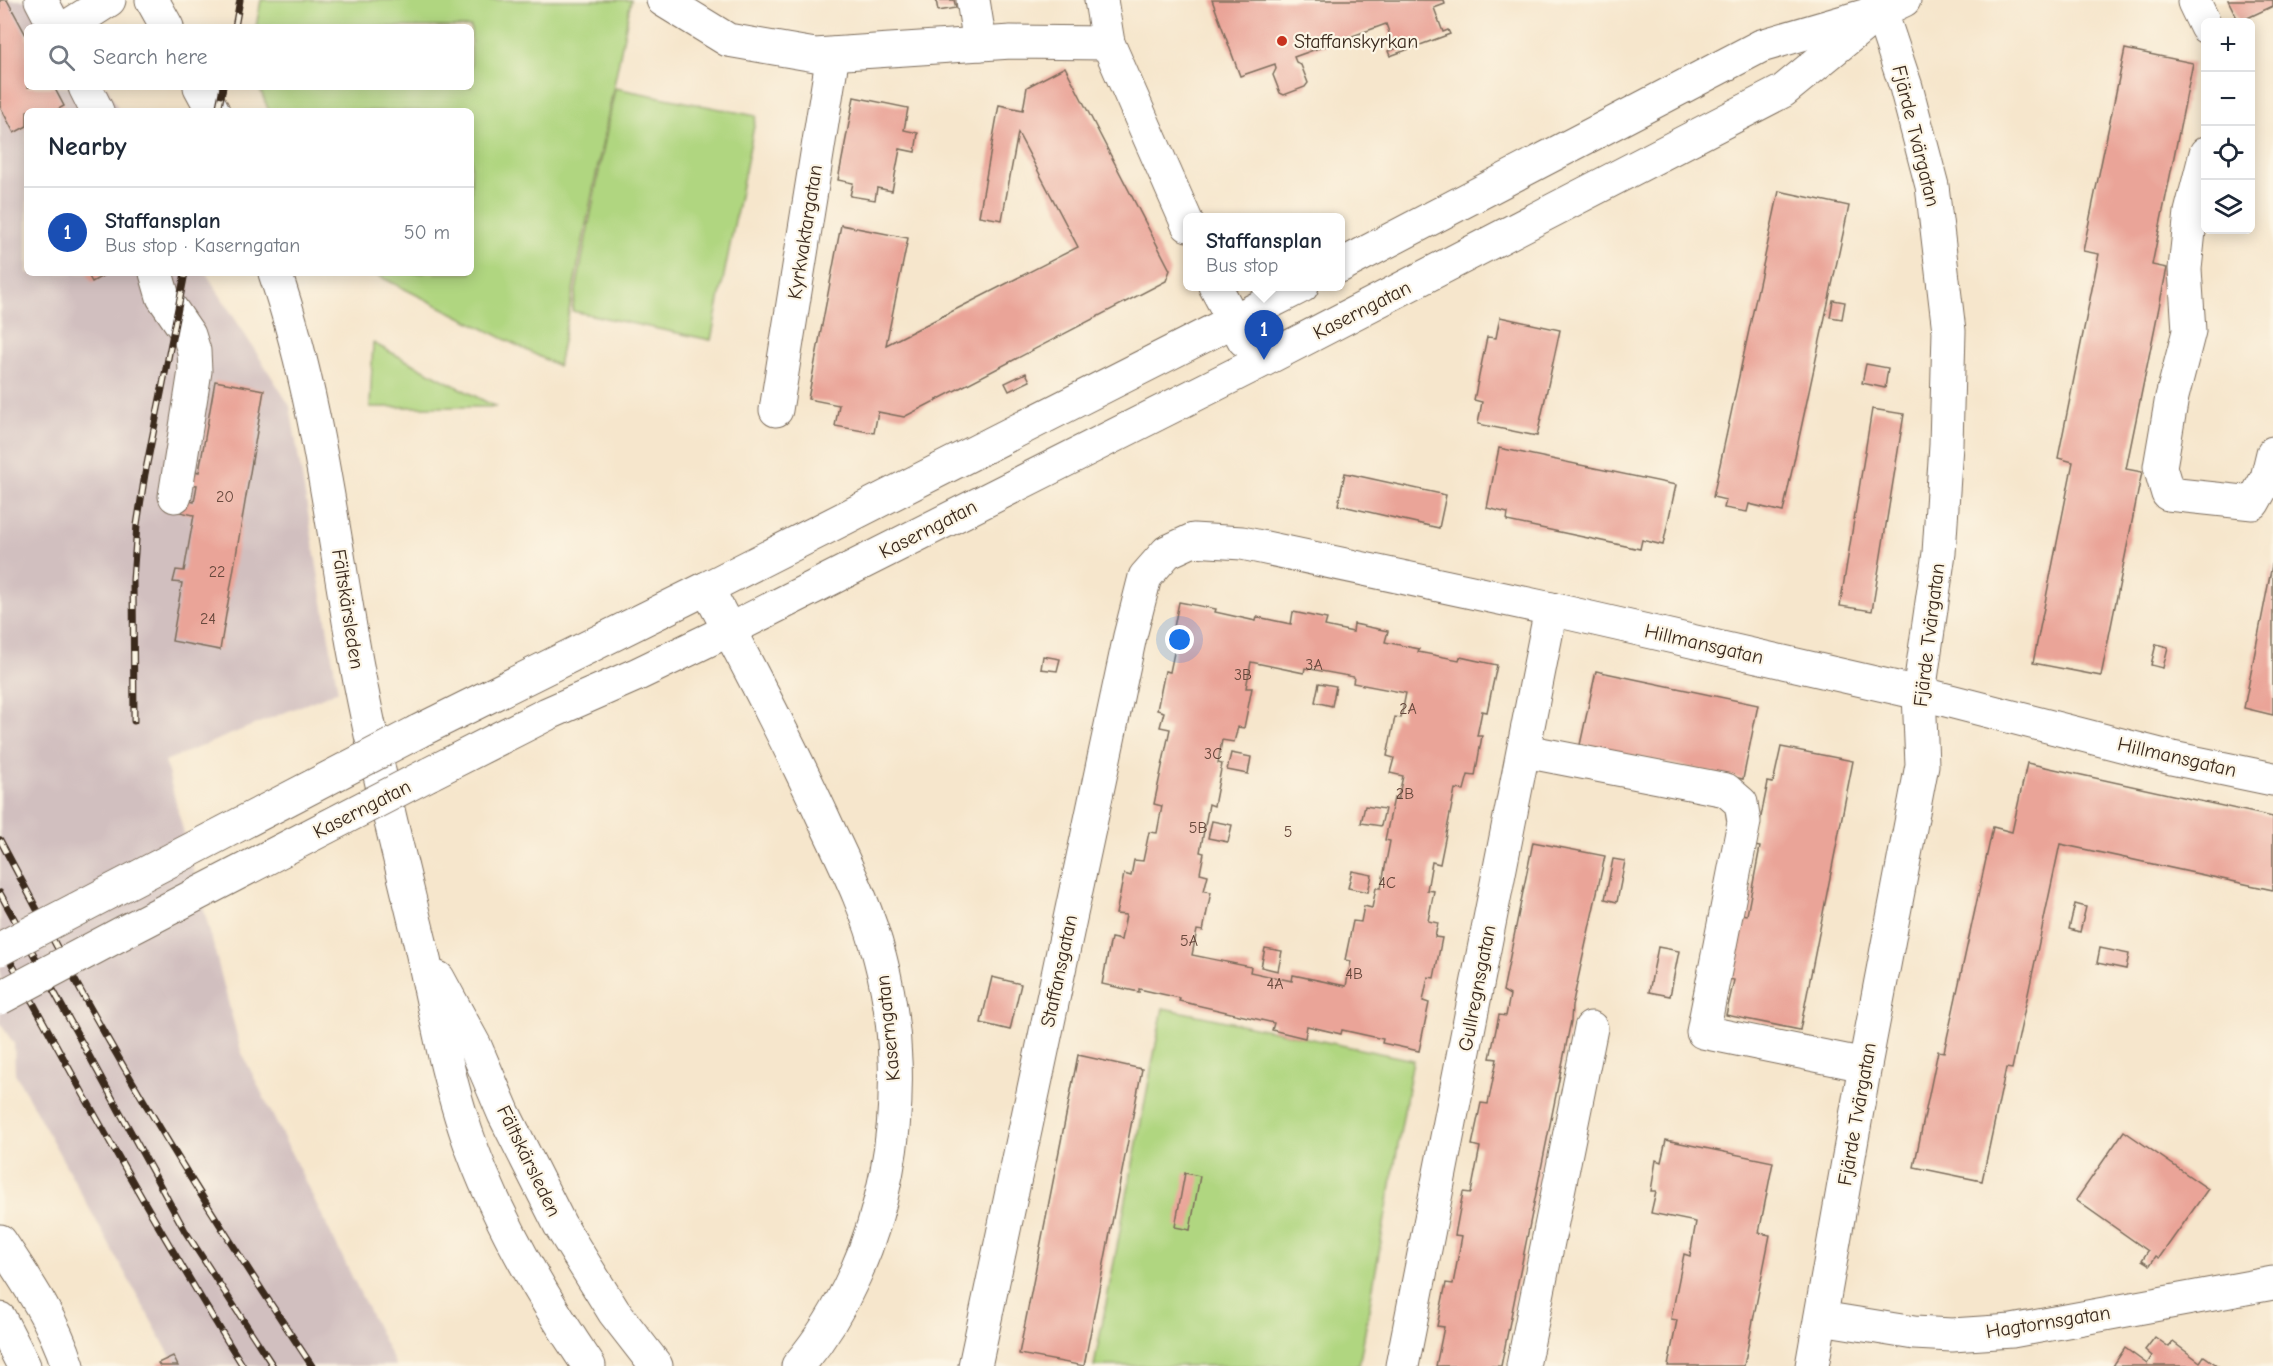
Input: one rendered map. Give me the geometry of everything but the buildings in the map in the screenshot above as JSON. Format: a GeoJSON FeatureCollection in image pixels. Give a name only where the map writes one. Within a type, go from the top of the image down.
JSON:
{"type":"FeatureCollection","features":[{"type":"Feature","properties":{"kind":"street"},"geometry":{"type":"LineString","coordinates":[[41,0],[53,24]]}},
{"type":"Feature","properties":{"kind":"street"},"geometry":{"type":"LineString","coordinates":[[72,24],[109,0]]}},
{"type":"Feature","properties":{"kind":"street"},"geometry":{"type":"LineString","coordinates":[[152,0],[165,24]]}},
{"type":"Feature","properties":{"kind":"street"},"geometry":{"type":"LineString","coordinates":[[663,0],[728,40],[815,55],[1011,42],[1108,43]]}},
{"type":"Feature","properties":{"kind":"street"},"geometry":{"type":"LineString","coordinates":[[973,0],[980,44]]}},
{"type":"Feature","properties":{"kind":"street"},"geometry":{"type":"LineString","coordinates":[[1101,0],[1108,43],[1183,214]]}},
{"type":"Feature","properties":{"kind":"street"},"geometry":{"type":"LineString","coordinates":[[1345,264],[1761,46],[1887,4]]}},
{"type":"Feature","properties":{"kind":"street","name":"Kaserngatan"},"geometry":{"type":"LineString","coordinates":[[0,998],[547,714],[638,674],[729,630],[1257,363],[1784,91],[1887,4]]}},
{"type":"Feature","properties":{"kind":"street","name":"Fjärde Tvärgatan"},"geometry":{"type":"LineString","coordinates":[[1812,1366],[1865,1065],[1922,765],[1918,693],[1939,553],[1946,445],[1949,331],[1932,186],[1887,4]]}},
{"type":"Feature","properties":{"kind":"street","name":"Kyrkvaktargatan"},"geometry":{"type":"LineString","coordinates":[[777,410],[833,54]]}},
{"type":"Feature","properties":{"kind":"street"},"geometry":{"type":"LineString","coordinates":[[86,90],[96,108]]}},
{"type":"Feature","properties":{"kind":"street"},"geometry":{"type":"LineString","coordinates":[[202,90],[211,108]]}},
{"type":"Feature","properties":{"kind":"street"},"geometry":{"type":"LineString","coordinates":[[2201,169],[2190,212],[2185,269],[2189,331],[2172,397],[2160,467],[2168,494],[2253,503],[2267,478],[2273,453]]}},
{"type":"Feature","properties":{"kind":"street"},"geometry":{"type":"LineString","coordinates":[[157,276],[163,297],[189,335],[194,351],[195,371],[175,496]]}},
{"type":"Feature","properties":{"kind":"street","name":"Fältskärsleden"},"geometry":{"type":"LineString","coordinates":[[276,276],[310,396],[368,729],[420,945],[444,1059],[470,1143],[516,1246],[589,1366]]}},
{"type":"Feature","properties":{"kind":"street"},"geometry":{"type":"LineString","coordinates":[[1218,291],[1257,363]]}},
{"type":"Feature","properties":{"kind":"street"},"geometry":{"type":"LineString","coordinates":[[0,949],[417,732],[707,588],[1293,291]]}},
{"type":"Feature","properties":{"kind":"street","name":"Hillmansgatan"},"geometry":{"type":"LineString","coordinates":[[1145,577],[1167,552],[1193,540],[1242,543],[1551,609],[1918,693],[2172,758],[2273,779]]}},
{"type":"Feature","properties":{"kind":"street","name":"Staffansgatan"},"geometry":{"type":"LineString","coordinates":[[975,1366],[1121,674],[1145,577]]}},
{"type":"Feature","properties":{"kind":"street","name":"Kaserngatan"},"geometry":{"type":"LineString","coordinates":[[707,588],[811,791],[847,868],[868,918],[880,958],[890,1005],[894,1090],[893,1138],[876,1218],[861,1261],[843,1301],[818,1342],[798,1366]]}},
{"type":"Feature","properties":{"kind":"street","name":"Gullregnsgatan"},"geometry":{"type":"LineString","coordinates":[[1402,1366],[1525,751],[1551,609]]}},
{"type":"Feature","properties":{"kind":"street"},"geometry":{"type":"LineString","coordinates":[[1525,751],[1726,790],[1741,803],[1744,822],[1703,1032],[1865,1065]]}},
{"type":"Feature","properties":{"kind":"street","name":"Fältskärsleden"},"geometry":{"type":"LineString","coordinates":[[420,945],[475,1046],[504,1114],[560,1225],[614,1312],[656,1366]]}},
{"type":"Feature","properties":{"kind":"street"},"geometry":{"type":"LineString","coordinates":[[1523,1366],[1591,1028]]}},
{"type":"Feature","properties":{"kind":"street"},"geometry":{"type":"LineString","coordinates":[[0,1241],[26,1279],[62,1347],[68,1366]]}},
{"type":"Feature","properties":{"kind":"street","name":"Hagtornsgatan"},"geometry":{"type":"LineString","coordinates":[[1821,1318],[1914,1333],[1952,1335],[2012,1331],[2273,1283]]}},
{"type":"Feature","properties":{"kind":"street"},"geometry":{"type":"LineString","coordinates":[[0,1319],[24,1366]]}},
{"type":"Feature","properties":{"kind":"shaded area"},"geometry":{"type":"Polygon","coordinates":[[[0,0],[63,0],[75,24],[24,24],[24,90],[108,90],[118,108],[24,108],[24,276],[208,276],[290,406],[338,691],[165,761],[241,1051],[396,1366],[176,1366],[15,1073],[14,1044],[0,1023],[0,0]]]}},
{"type":"Feature","properties":{"kind":"green space"},"geometry":{"type":"Polygon","coordinates":[[[261,0],[631,0],[558,366],[379,276],[474,276],[474,108],[268,108],[260,90],[474,90],[474,24],[257,24],[261,0]]]}},
{"type":"Feature","properties":{"kind":"green space"},"geometry":{"type":"Polygon","coordinates":[[[615,88],[756,116],[711,340],[572,311],[615,88]]]}},
{"type":"Feature","properties":{"kind":"green space"},"geometry":{"type":"Polygon","coordinates":[[[373,343],[496,407],[370,407],[373,343]]]}},
{"type":"Feature","properties":{"kind":"green space"},"geometry":{"type":"Polygon","coordinates":[[[1163,1008],[1413,1060],[1359,1366],[1094,1366],[1163,1008]]]}},
{"type":"Feature","properties":{"kind":"railway"},"geometry":{"type":"LineString","coordinates":[[236,24],[240,0]]}},
{"type":"Feature","properties":{"kind":"railway"},"geometry":{"type":"LineString","coordinates":[[219,108],[222,90]]}},
{"type":"Feature","properties":{"kind":"railway"},"geometry":{"type":"LineString","coordinates":[[134,721],[133,580],[137,525],[184,276]]}},
{"type":"Feature","properties":{"kind":"railway"},"geometry":{"type":"LineString","coordinates":[[0,840],[77,984],[168,1142],[312,1366]]}},
{"type":"Feature","properties":{"kind":"railway"},"geometry":{"type":"LineString","coordinates":[[0,893],[185,1231],[273,1366]]}},
{"type":"Feature","properties":{"kind":"railway"},"geometry":{"type":"LineString","coordinates":[[0,942],[148,1209],[243,1366]]}},
{"type":"Feature","properties":{"kind":"place","name":"Staffanskyrkan"},"geometry":{"type":"Point","coordinates":[1282,41]}},
{"type":"Feature","properties":{"kind":"place","name":"Staffansplan"},"geometry":{"type":"Point","coordinates":[1264,360]}}]}
